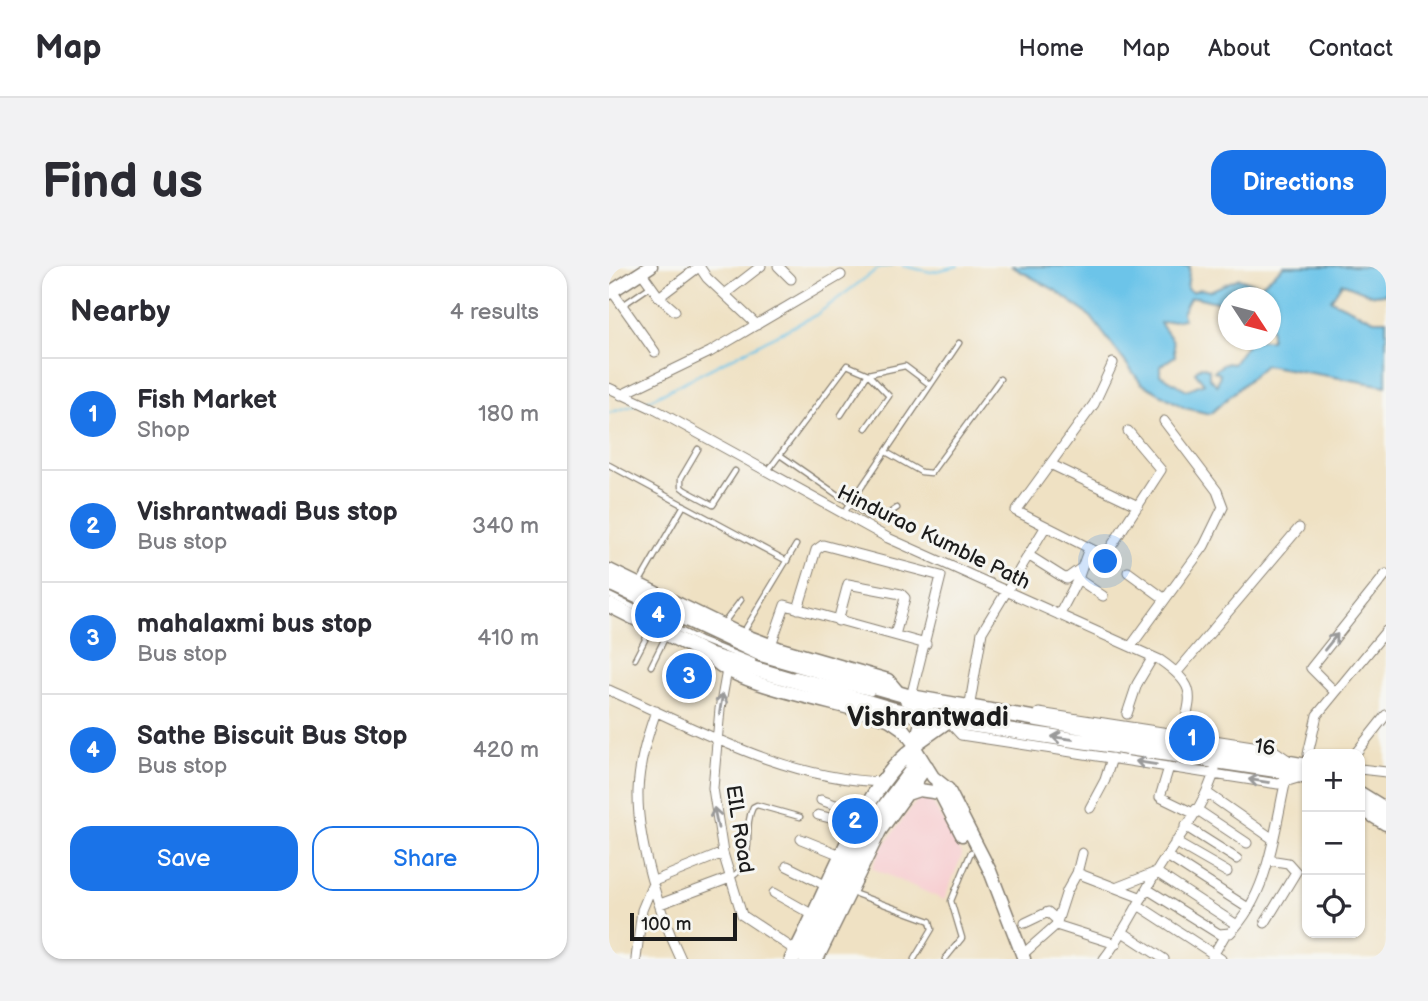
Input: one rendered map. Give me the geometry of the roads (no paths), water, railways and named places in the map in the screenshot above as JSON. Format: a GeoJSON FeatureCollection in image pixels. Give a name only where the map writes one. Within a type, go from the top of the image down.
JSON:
{"type":"FeatureCollection","features":[{"type":"Feature","properties":{"kind":"main road"},"geometry":{"type":"LineString","coordinates":[[609,583],[761,654],[905,694],[947,721],[1177,753],[1302,766]]}},
{"type":"Feature","properties":{"kind":"main road"},"geometry":{"type":"LineString","coordinates":[[610,604],[711,656],[926,709],[951,705],[1177,753]]}},
{"type":"Feature","properties":{"kind":"main road"},"geometry":{"type":"LineString","coordinates":[[804,957],[870,827],[912,770],[926,709]]}},
{"type":"Feature","properties":{"kind":"main road"},"geometry":{"type":"LineString","coordinates":[[804,957],[815,916],[839,889],[843,856],[860,820],[896,762],[947,721]]}},
{"type":"Feature","properties":{"kind":"main road","name":"16"},"geometry":{"type":"LineString","coordinates":[[1177,753],[1215,767],[1302,766]]}},
{"type":"Feature","properties":{"kind":"main road"},"geometry":{"type":"LineString","coordinates":[[1365,797],[1386,810]]}},
{"type":"Feature","properties":{"kind":"main road"},"geometry":{"type":"LineString","coordinates":[[1365,810],[1386,823]]}},
{"type":"Feature","properties":{"kind":"street"},"geometry":{"type":"LineString","coordinates":[[659,297],[700,266],[707,278],[757,325]]}},
{"type":"Feature","properties":{"kind":"street"},"geometry":{"type":"LineString","coordinates":[[726,293],[761,266]]}},
{"type":"Feature","properties":{"kind":"street"},"geometry":{"type":"LineString","coordinates":[[778,266],[791,279]]}},
{"type":"Feature","properties":{"kind":"street"},"geometry":{"type":"LineString","coordinates":[[655,352],[610,292],[647,269],[651,286],[675,311]]}},
{"type":"Feature","properties":{"kind":"street"},"geometry":{"type":"LineString","coordinates":[[621,395],[757,325],[841,275]]}},
{"type":"Feature","properties":{"kind":"street"},"geometry":{"type":"LineString","coordinates":[[1113,363],[1094,404],[1016,511],[1105,556],[1161,470],[1128,431]]}},
{"type":"Feature","properties":{"kind":"street","name":"Hindurao Kumble Path"},"geometry":{"type":"LineString","coordinates":[[609,388],[656,410],[843,514],[1006,592],[1131,646],[1177,672]]}},
{"type":"Feature","properties":{"kind":"street"},"geometry":{"type":"LineString","coordinates":[[1131,646],[1204,546],[1223,508],[1217,491],[1164,421]]}},
{"type":"Feature","properties":{"kind":"street"},"geometry":{"type":"LineString","coordinates":[[1050,464],[1138,506]]}},
{"type":"Feature","properties":{"kind":"street"},"geometry":{"type":"LineString","coordinates":[[970,703],[977,646],[989,617],[1046,526]]}},
{"type":"Feature","properties":{"kind":"street"},"geometry":{"type":"LineString","coordinates":[[1247,843],[1194,811],[1160,797],[1177,753],[1190,691],[1177,672],[1299,528]]}},
{"type":"Feature","properties":{"kind":"street"},"geometry":{"type":"LineString","coordinates":[[609,570],[743,634],[888,680],[905,694],[926,644],[942,580],[939,575],[823,544],[816,550],[798,609]]}},
{"type":"Feature","properties":{"kind":"street"},"geometry":{"type":"LineString","coordinates":[[1059,615],[1078,579],[1089,548]]}},
{"type":"Feature","properties":{"kind":"street"},"geometry":{"type":"LineString","coordinates":[[1028,555],[1066,579],[1082,568]]}},
{"type":"Feature","properties":{"kind":"street"},"geometry":{"type":"LineString","coordinates":[[1128,572],[1165,599]]}},
{"type":"Feature","properties":{"kind":"street"},"geometry":{"type":"LineString","coordinates":[[1335,692],[1311,668],[1386,574]]}},
{"type":"Feature","properties":{"kind":"street"},"geometry":{"type":"LineString","coordinates":[[1078,579],[1103,596]]}},
{"type":"Feature","properties":{"kind":"street"},"geometry":{"type":"LineString","coordinates":[[838,621],[848,584],[901,594],[905,598],[895,635]]}},
{"type":"Feature","properties":{"kind":"street"},"geometry":{"type":"LineString","coordinates":[[771,645],[785,605],[926,644]]}},
{"type":"Feature","properties":{"kind":"street"},"geometry":{"type":"LineString","coordinates":[[1308,749],[1317,715],[1386,631]]}},
{"type":"Feature","properties":{"kind":"street"},"geometry":{"type":"LineString","coordinates":[[711,656],[718,666],[768,686],[879,716],[902,729],[916,746],[939,787],[1021,958]]}},
{"type":"Feature","properties":{"kind":"street"},"geometry":{"type":"LineString","coordinates":[[1127,714],[1137,684],[1153,657]]}},
{"type":"Feature","properties":{"kind":"street","name":"EIL Road"},"geometry":{"type":"LineString","coordinates":[[727,670],[717,738],[713,803],[723,853],[742,915],[804,957]]}},
{"type":"Feature","properties":{"kind":"street"},"geometry":{"type":"LineString","coordinates":[[609,690],[797,771],[844,780],[884,782]]}},
{"type":"Feature","properties":{"kind":"street"},"geometry":{"type":"LineString","coordinates":[[951,705],[970,703],[1177,753]]}},
{"type":"Feature","properties":{"kind":"street"},"geometry":{"type":"LineString","coordinates":[[656,711],[646,739],[638,789],[639,813],[660,904],[681,959]]}},
{"type":"Feature","properties":{"kind":"street"},"geometry":{"type":"LineString","coordinates":[[1359,749],[1386,715]]}},
{"type":"Feature","properties":{"kind":"street"},"geometry":{"type":"LineString","coordinates":[[947,721],[961,735],[1112,758],[1177,753]]}},
{"type":"Feature","properties":{"kind":"street"},"geometry":{"type":"LineString","coordinates":[[1090,808],[1105,780],[1112,758]]}},
{"type":"Feature","properties":{"kind":"street"},"geometry":{"type":"LineString","coordinates":[[787,866],[839,889],[927,766]]}},
{"type":"Feature","properties":{"kind":"street"},"geometry":{"type":"LineString","coordinates":[[1104,959],[1123,933],[1156,872],[1207,793],[1215,767],[1285,784]]}},
{"type":"Feature","properties":{"kind":"street"},"geometry":{"type":"LineString","coordinates":[[1077,873],[1118,887],[1215,957],[1225,935],[1237,925],[1248,908],[1269,860],[1285,784],[1302,768]]}},
{"type":"Feature","properties":{"kind":"street"},"geometry":{"type":"LineString","coordinates":[[1365,770],[1386,772]]}},
{"type":"Feature","properties":{"kind":"street"},"geometry":{"type":"LineString","coordinates":[[907,794],[939,787],[948,789],[990,871],[1021,958]]}},
{"type":"Feature","properties":{"kind":"street"},"geometry":{"type":"LineString","coordinates":[[1207,793],[1273,839]]}},
{"type":"Feature","properties":{"kind":"street"},"geometry":{"type":"LineString","coordinates":[[821,800],[860,820]]}},
{"type":"Feature","properties":{"kind":"street"},"geometry":{"type":"LineString","coordinates":[[818,815],[860,820]]}},
{"type":"Feature","properties":{"kind":"street"},"geometry":{"type":"LineString","coordinates":[[1185,826],[1237,859]]}},
{"type":"Feature","properties":{"kind":"street"},"geometry":{"type":"LineString","coordinates":[[801,839],[843,856]]}},
{"type":"Feature","properties":{"kind":"street"},"geometry":{"type":"LineString","coordinates":[[1175,842],[1227,872]]}},
{"type":"Feature","properties":{"kind":"street"},"geometry":{"type":"LineString","coordinates":[[636,959],[642,910],[654,881],[723,853]]}},
{"type":"Feature","properties":{"kind":"street"},"geometry":{"type":"LineString","coordinates":[[1021,958],[1056,922],[1077,873],[1082,853]]}},
{"type":"Feature","properties":{"kind":"street"},"geometry":{"type":"LineString","coordinates":[[1167,856],[1248,908]]}},
{"type":"Feature","properties":{"kind":"street"},"geometry":{"type":"LineString","coordinates":[[1265,923],[1296,872],[1288,863],[1269,860]]}},
{"type":"Feature","properties":{"kind":"street"},"geometry":{"type":"LineString","coordinates":[[1118,887],[1156,872]]}},
{"type":"Feature","properties":{"kind":"street"},"geometry":{"type":"LineString","coordinates":[[1156,872],[1237,925]]}},
{"type":"Feature","properties":{"kind":"street"},"geometry":{"type":"LineString","coordinates":[[660,904],[730,878]]}},
{"type":"Feature","properties":{"kind":"street"},"geometry":{"type":"LineString","coordinates":[[1147,889],[1225,935]]}},
{"type":"Feature","properties":{"kind":"street"},"geometry":{"type":"LineString","coordinates":[[774,893],[815,916]]}},
{"type":"Feature","properties":{"kind":"street"},"geometry":{"type":"LineString","coordinates":[[1025,923],[1048,912],[1056,922],[1115,944]]}},
{"type":"Feature","properties":{"kind":"street"},"geometry":{"type":"LineString","coordinates":[[1123,933],[1164,959]]}},
{"type":"Feature","properties":{"kind":"lane"},"geometry":{"type":"LineString","coordinates":[[622,305],[651,286]]}},
{"type":"Feature","properties":{"kind":"lane"},"geometry":{"type":"LineString","coordinates":[[843,514],[959,343]]}},
{"type":"Feature","properties":{"kind":"lane"},"geometry":{"type":"LineString","coordinates":[[767,473],[847,365],[868,374],[889,396],[866,428]]}},
{"type":"Feature","properties":{"kind":"lane"},"geometry":{"type":"LineString","coordinates":[[841,415],[868,374],[905,366],[929,384]]}},
{"type":"Feature","properties":{"kind":"lane"},"geometry":{"type":"LineString","coordinates":[[886,452],[921,472],[931,473],[1000,379]]}},
{"type":"Feature","properties":{"kind":"lane"},"geometry":{"type":"LineString","coordinates":[[698,449],[681,478],[681,487],[685,490],[713,505],[735,471]]}},
{"type":"Feature","properties":{"kind":"lane"},"geometry":{"type":"LineString","coordinates":[[780,455],[874,519],[882,519],[897,508]]}},
{"type":"Feature","properties":{"kind":"lane"},"geometry":{"type":"LineString","coordinates":[[609,465],[787,561]]}},
{"type":"Feature","properties":{"kind":"lane"},"geometry":{"type":"LineString","coordinates":[[638,584],[681,503],[685,490]]}},
{"type":"Feature","properties":{"kind":"lane"},"geometry":{"type":"LineString","coordinates":[[743,634],[796,545]]}},
{"type":"Feature","properties":{"kind":"lane"},"geometry":{"type":"LineString","coordinates":[[722,625],[741,600]]}},
{"type":"Feature","properties":{"kind":"lane"},"geometry":{"type":"LineString","coordinates":[[610,604],[758,663],[926,709]]}},
{"type":"Feature","properties":{"kind":"lane"},"geometry":{"type":"LineString","coordinates":[[635,659],[651,627]]}},
{"type":"Feature","properties":{"kind":"lane"},"geometry":{"type":"LineString","coordinates":[[651,666],[667,635]]}},
{"type":"Feature","properties":{"kind":"lane"},"geometry":{"type":"LineString","coordinates":[[730,878],[741,872],[746,861],[753,807],[757,805],[800,817]]}},
{"type":"Feature","properties":{"kind":"lane"},"geometry":{"type":"LineString","coordinates":[[945,959],[961,937],[951,901],[971,852]]}},
{"type":"Feature","properties":{"kind":"lane"},"geometry":{"type":"LineString","coordinates":[[839,889],[930,921],[932,929],[914,959]]}},
{"type":"Feature","properties":{"kind":"water"},"geometry":{"type":"Polygon","coordinates":[[[1011,266],[1135,266],[1140,269],[1150,266],[1190,266],[1187,289],[1192,292],[1200,289],[1210,291],[1218,287],[1218,302],[1190,298],[1182,313],[1184,319],[1160,323],[1173,341],[1175,356],[1160,366],[1160,375],[1187,390],[1204,383],[1195,372],[1201,366],[1209,369],[1209,378],[1217,385],[1220,374],[1214,371],[1225,363],[1233,364],[1243,350],[1281,350],[1281,287],[1219,287],[1239,278],[1260,286],[1284,266],[1386,266],[1386,294],[1372,295],[1342,283],[1331,300],[1374,320],[1386,320],[1386,386],[1265,365],[1210,414],[1185,408],[1141,383],[1091,317],[1055,290],[1011,266]]]}},
{"type":"Feature","properties":{"kind":"waterway"},"geometry":{"type":"LineString","coordinates":[[647,401],[816,315],[880,267],[892,266]]}},
{"type":"Feature","properties":{"kind":"waterway"},"geometry":{"type":"LineString","coordinates":[[903,266],[931,272],[958,266]]}},
{"type":"Feature","properties":{"kind":"waterway"},"geometry":{"type":"LineString","coordinates":[[609,413],[635,405]]}},
{"type":"Feature","properties":{"kind":"waterway"},"geometry":{"type":"LineString","coordinates":[[609,956],[612,959]]}},
{"type":"Feature","properties":{"kind":"place","name":"Sathe Biscuit Bus Stop"},"geometry":{"type":"Point","coordinates":[658,615]}},
{"type":"Feature","properties":{"kind":"place","name":"mahalaxmi bus stop"},"geometry":{"type":"Point","coordinates":[689,676]}},
{"type":"Feature","properties":{"kind":"place","name":"Fish Market"},"geometry":{"type":"Point","coordinates":[1192,738]}},
{"type":"Feature","properties":{"kind":"place","name":"Vishrantwadi Bus stop"},"geometry":{"type":"Point","coordinates":[855,821]}},
{"type":"Feature","properties":{"kind":"district","name":"Vishrantwadi"},"geometry":{"type":"Point","coordinates":[928,716]}}]}
